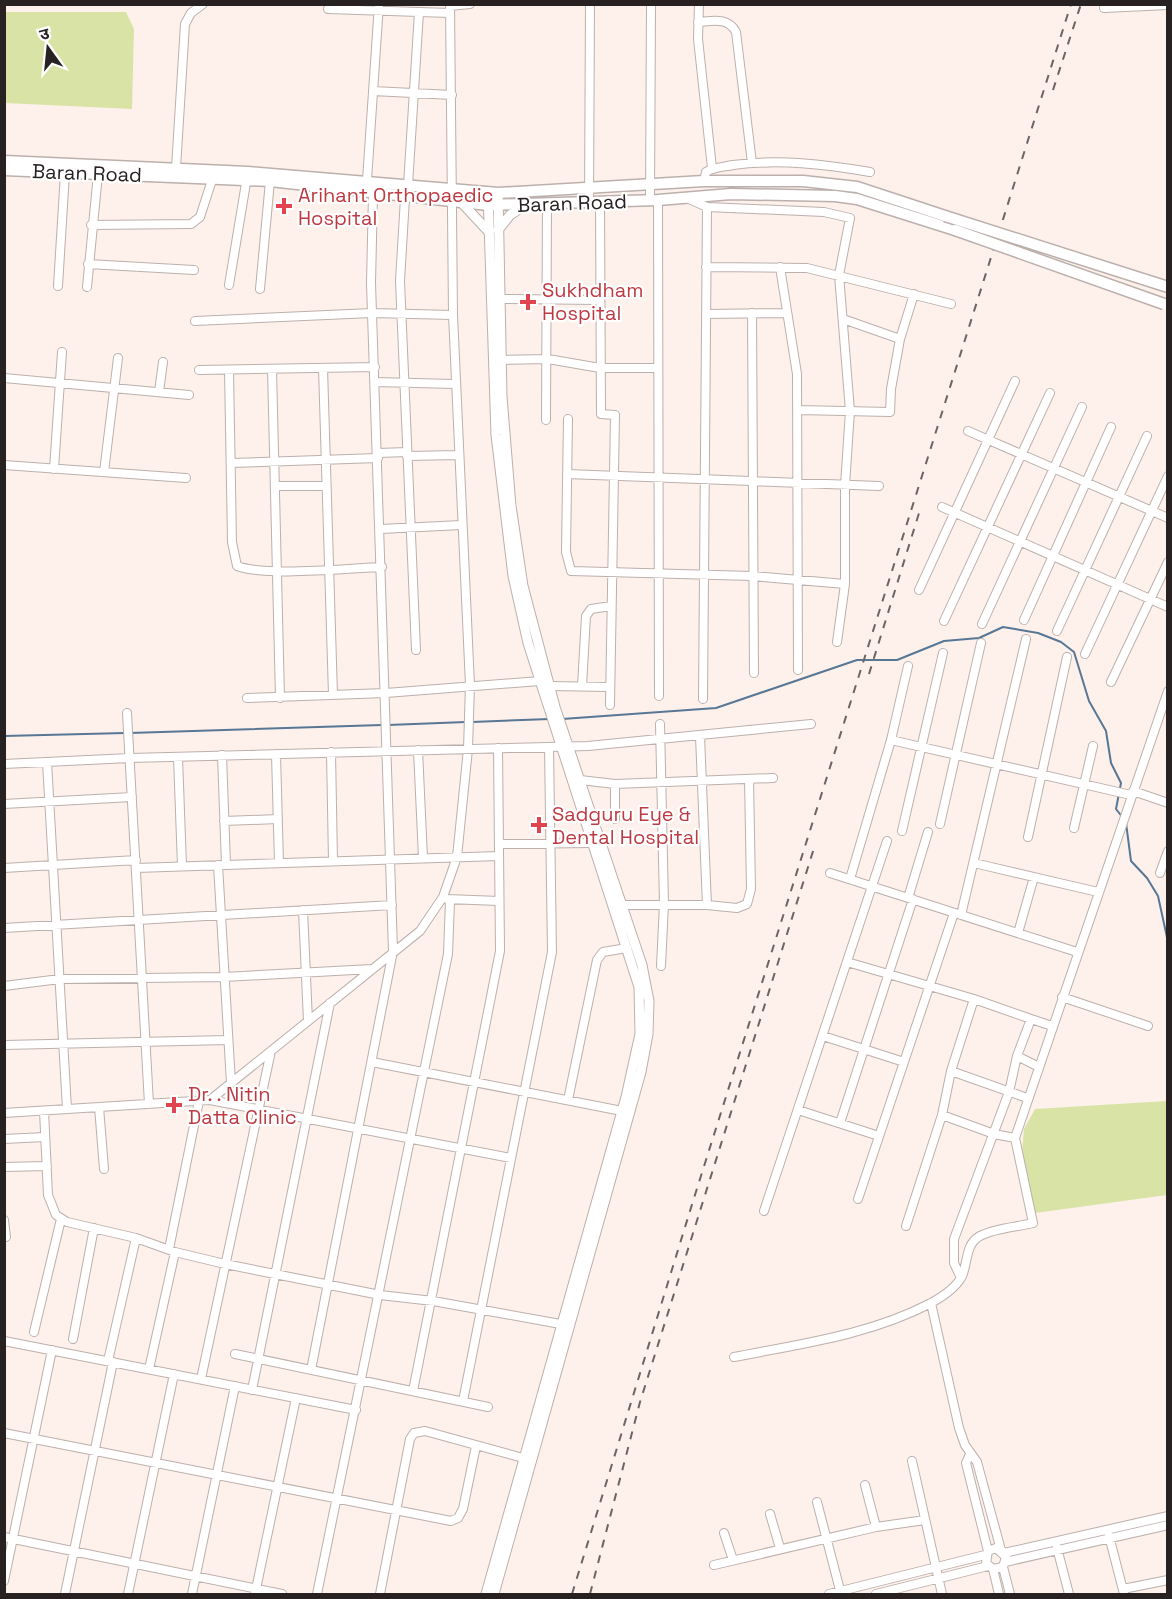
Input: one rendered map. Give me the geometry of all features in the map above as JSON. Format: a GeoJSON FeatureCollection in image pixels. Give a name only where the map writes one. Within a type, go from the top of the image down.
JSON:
{"type":"FeatureCollection","features":[{"type":"Feature","properties":{"kind":"main road","name":"Baran Road"},"geometry":{"type":"LineString","coordinates":[[4,161],[176,168],[405,198],[493,205],[783,193],[836,196],[857,199],[955,230],[1166,304]]}},
{"type":"Feature","properties":{"kind":"main road","name":"Baran Road"},"geometry":{"type":"LineString","coordinates":[[4,170],[368,180],[493,193],[649,186],[704,181],[833,183],[866,190],[1167,287]]}},
{"type":"Feature","properties":{"kind":"street"},"geometry":{"type":"LineString","coordinates":[[176,168],[185,24],[191,13],[203,4]]}},
{"type":"Feature","properties":{"kind":"street"},"geometry":{"type":"LineString","coordinates":[[328,9],[349,7],[419,12],[470,4]]}},
{"type":"Feature","properties":{"kind":"street"},"geometry":{"type":"LineString","coordinates":[[590,4],[589,189],[595,202],[600,300],[601,414],[615,415],[609,705]]}},
{"type":"Feature","properties":{"kind":"street"},"geometry":{"type":"LineString","coordinates":[[651,4],[649,186],[654,200],[658,368],[660,696]]}},
{"type":"Feature","properties":{"kind":"street"},"geometry":{"type":"LineString","coordinates":[[699,4],[698,39],[712,168]]}},
{"type":"Feature","properties":{"kind":"street"},"geometry":{"type":"LineString","coordinates":[[1104,8],[1167,5]]}},
{"type":"Feature","properties":{"kind":"street"},"geometry":{"type":"LineString","coordinates":[[368,180],[379,8]]}},
{"type":"Feature","properties":{"kind":"street"},"geometry":{"type":"LineString","coordinates":[[318,1594],[448,954],[446,899],[457,856],[468,749],[470,685],[453,315],[456,203],[451,189],[450,8]]}},
{"type":"Feature","properties":{"kind":"street"},"geometry":{"type":"LineString","coordinates":[[408,185],[419,12]]}},
{"type":"Feature","properties":{"kind":"street"},"geometry":{"type":"LineString","coordinates":[[699,22],[726,21],[736,32],[752,163]]}},
{"type":"Feature","properties":{"kind":"street"},"geometry":{"type":"LineString","coordinates":[[373,91],[452,95]]}},
{"type":"Feature","properties":{"kind":"street"},"geometry":{"type":"LineString","coordinates":[[704,181],[705,172],[712,168],[752,163],[810,162],[870,172]]}},
{"type":"Feature","properties":{"kind":"street"},"geometry":{"type":"LineString","coordinates":[[58,286],[65,173]]}},
{"type":"Feature","properties":{"kind":"street"},"geometry":{"type":"LineString","coordinates":[[87,287],[91,225],[98,174]]}},
{"type":"Feature","properties":{"kind":"street"},"geometry":{"type":"LineString","coordinates":[[229,285],[247,176]]}},
{"type":"Feature","properties":{"kind":"street"},"geometry":{"type":"LineString","coordinates":[[91,225],[191,224],[201,217],[213,177]]}},
{"type":"Feature","properties":{"kind":"street"},"geometry":{"type":"LineString","coordinates":[[260,288],[270,181]]}},
{"type":"Feature","properties":{"kind":"street"},"geometry":{"type":"LineString","coordinates":[[493,193],[492,372],[502,490],[518,603],[540,681],[565,747],[591,843],[639,987],[641,1018],[637,1049],[622,1111],[494,1594]]}},
{"type":"Feature","properties":{"kind":"street"},"geometry":{"type":"LineString","coordinates":[[311,1370],[393,951],[381,529],[372,313],[373,194]]}},
{"type":"Feature","properties":{"kind":"street"},"geometry":{"type":"LineString","coordinates":[[685,197],[707,207],[843,215],[850,218],[838,275],[849,411],[845,485],[845,584],[837,642]]}},
{"type":"Feature","properties":{"kind":"street"},"geometry":{"type":"LineString","coordinates":[[405,198],[401,313],[416,650]]}},
{"type":"Feature","properties":{"kind":"street"},"geometry":{"type":"LineString","coordinates":[[456,203],[493,231],[500,299],[501,360],[516,546],[529,611],[550,686],[552,708]]}},
{"type":"Feature","properties":{"kind":"street"},"geometry":{"type":"LineString","coordinates":[[493,231],[510,215],[527,204]]}},
{"type":"Feature","properties":{"kind":"street"},"geometry":{"type":"LineString","coordinates":[[546,420],[547,204]]}},
{"type":"Feature","properties":{"kind":"street"},"geometry":{"type":"LineString","coordinates":[[703,699],[707,207]]}},
{"type":"Feature","properties":{"kind":"street"},"geometry":{"type":"LineString","coordinates":[[88,264],[195,270]]}},
{"type":"Feature","properties":{"kind":"street"},"geometry":{"type":"LineString","coordinates":[[706,267],[807,268],[951,304]]}},
{"type":"Feature","properties":{"kind":"street"},"geometry":{"type":"LineString","coordinates":[[780,267],[797,375],[798,670]]}},
{"type":"Feature","properties":{"kind":"street"},"geometry":{"type":"LineString","coordinates":[[798,410],[890,412],[891,389],[900,339],[914,294]]}},
{"type":"Feature","properties":{"kind":"street"},"geometry":{"type":"LineString","coordinates":[[500,299],[600,300]]}},
{"type":"Feature","properties":{"kind":"street"},"geometry":{"type":"LineString","coordinates":[[195,321],[372,313],[453,315]]}},
{"type":"Feature","properties":{"kind":"street"},"geometry":{"type":"LineString","coordinates":[[752,313],[754,673]]}},
{"type":"Feature","properties":{"kind":"street"},"geometry":{"type":"LineString","coordinates":[[706,314],[787,313]]}},
{"type":"Feature","properties":{"kind":"street"},"geometry":{"type":"LineString","coordinates":[[843,319],[900,339]]}},
{"type":"Feature","properties":{"kind":"street"},"geometry":{"type":"LineString","coordinates":[[54,469],[62,352]]}},
{"type":"Feature","properties":{"kind":"street"},"geometry":{"type":"LineString","coordinates":[[104,472],[118,358]]}},
{"type":"Feature","properties":{"kind":"street"},"geometry":{"type":"LineString","coordinates":[[501,360],[548,359],[600,368],[658,368]]}},
{"type":"Feature","properties":{"kind":"street"},"geometry":{"type":"LineString","coordinates":[[159,392],[163,362]]}},
{"type":"Feature","properties":{"kind":"street"},"geometry":{"type":"LineString","coordinates":[[199,370],[375,367]]}},
{"type":"Feature","properties":{"kind":"street"},"geometry":{"type":"LineString","coordinates":[[323,368],[333,695]]}},
{"type":"Feature","properties":{"kind":"street"},"geometry":{"type":"LineString","coordinates":[[272,369],[280,698]]}},
{"type":"Feature","properties":{"kind":"street"},"geometry":{"type":"LineString","coordinates":[[229,370],[232,542],[237,566],[245,569],[277,570],[382,567]]}},
{"type":"Feature","properties":{"kind":"street"},"geometry":{"type":"LineString","coordinates":[[4,378],[189,395]]}},
{"type":"Feature","properties":{"kind":"street"},"geometry":{"type":"LineString","coordinates":[[919,590],[1016,381]]}},
{"type":"Feature","properties":{"kind":"street"},"geometry":{"type":"LineString","coordinates":[[375,382],[455,384]]}},
{"type":"Feature","properties":{"kind":"street"},"geometry":{"type":"LineString","coordinates":[[944,621],[1050,393]]}},
{"type":"Feature","properties":{"kind":"street"},"geometry":{"type":"LineString","coordinates":[[982,624],[1082,407]]}},
{"type":"Feature","properties":{"kind":"street"},"geometry":{"type":"LineString","coordinates":[[568,419],[566,552],[571,571],[752,576],[845,584]]}},
{"type":"Feature","properties":{"kind":"street"},"geometry":{"type":"LineString","coordinates":[[1024,620],[1111,427]]}},
{"type":"Feature","properties":{"kind":"street"},"geometry":{"type":"LineString","coordinates":[[968,431],[1167,518]]}},
{"type":"Feature","properties":{"kind":"street"},"geometry":{"type":"LineString","coordinates":[[1057,631],[1147,436]]}},
{"type":"Feature","properties":{"kind":"street"},"geometry":{"type":"LineString","coordinates":[[231,463],[326,460],[407,454],[458,455]]}},
{"type":"Feature","properties":{"kind":"street"},"geometry":{"type":"LineString","coordinates":[[4,465],[186,478]]}},
{"type":"Feature","properties":{"kind":"street"},"geometry":{"type":"LineString","coordinates":[[567,474],[879,486]]}},
{"type":"Feature","properties":{"kind":"street"},"geometry":{"type":"LineString","coordinates":[[1085,654],[1167,476]]}},
{"type":"Feature","properties":{"kind":"street"},"geometry":{"type":"LineString","coordinates":[[275,486],[326,486]]}},
{"type":"Feature","properties":{"kind":"street"},"geometry":{"type":"LineString","coordinates":[[942,507],[1167,607]]}},
{"type":"Feature","properties":{"kind":"street"},"geometry":{"type":"LineString","coordinates":[[381,529],[461,525]]}},
{"type":"Feature","properties":{"kind":"street"},"geometry":{"type":"LineString","coordinates":[[1111,682],[1167,562]]}},
{"type":"Feature","properties":{"kind":"street"},"geometry":{"type":"LineString","coordinates":[[582,686],[586,615],[591,609],[611,606]]}},
{"type":"Feature","properties":{"kind":"street"},"geometry":{"type":"LineString","coordinates":[[858,1199],[929,987],[974,863],[1026,639]]}},
{"type":"Feature","properties":{"kind":"street"},"geometry":{"type":"LineString","coordinates":[[940,824],[981,644]]}},
{"type":"Feature","properties":{"kind":"street"},"geometry":{"type":"LineString","coordinates":[[902,831],[943,653]]}},
{"type":"Feature","properties":{"kind":"street"},"geometry":{"type":"LineString","coordinates":[[1028,837],[1067,657]]}},
{"type":"Feature","properties":{"kind":"street"},"geometry":{"type":"LineString","coordinates":[[850,879],[891,740],[908,666]]}},
{"type":"Feature","properties":{"kind":"street"},"geometry":{"type":"LineString","coordinates":[[247,698],[386,693],[540,681]]}},
{"type":"Feature","properties":{"kind":"street"},"geometry":{"type":"LineString","coordinates":[[550,686],[610,687]]}},
{"type":"Feature","properties":{"kind":"street"},"geometry":{"type":"LineString","coordinates":[[734,1357],[839,1336],[895,1318],[931,1303],[952,1288],[961,1278],[968,1252],[980,1236],[1033,1223],[1015,1138],[1037,1066],[1125,814],[1129,793],[1167,691]]}},
{"type":"Feature","properties":{"kind":"street"},"geometry":{"type":"LineString","coordinates":[[127,713],[149,1104]]}},
{"type":"Feature","properties":{"kind":"street"},"geometry":{"type":"LineString","coordinates":[[660,724],[664,904],[661,966]]}},
{"type":"Feature","properties":{"kind":"street"},"geometry":{"type":"LineString","coordinates":[[4,764],[222,755],[565,747],[660,740],[811,724]]}},
{"type":"Feature","properties":{"kind":"street"},"geometry":{"type":"LineString","coordinates":[[700,736],[704,780],[707,904]]}},
{"type":"Feature","properties":{"kind":"street"},"geometry":{"type":"LineString","coordinates":[[891,740],[1167,803]]}},
{"type":"Feature","properties":{"kind":"street"},"geometry":{"type":"LineString","coordinates":[[1074,828],[1093,746]]}},
{"type":"Feature","properties":{"kind":"street"},"geometry":{"type":"LineString","coordinates":[[463,1401],[552,952],[549,747]]}},
{"type":"Feature","properties":{"kind":"street"},"geometry":{"type":"LineString","coordinates":[[486,1594],[523,1458],[626,1133],[648,1034],[647,985],[580,780],[565,747]]}},
{"type":"Feature","properties":{"kind":"street"},"geometry":{"type":"LineString","coordinates":[[413,1391],[433,1301],[473,1082],[500,951],[498,748]]}},
{"type":"Feature","properties":{"kind":"street"},"geometry":{"type":"LineString","coordinates":[[418,750],[423,858]]}},
{"type":"Feature","properties":{"kind":"street"},"geometry":{"type":"LineString","coordinates":[[331,752],[333,861]]}},
{"type":"Feature","properties":{"kind":"street"},"geometry":{"type":"LineString","coordinates":[[276,754],[279,863]]}},
{"type":"Feature","properties":{"kind":"street"},"geometry":{"type":"LineString","coordinates":[[222,755],[224,821],[220,915],[231,1083]]}},
{"type":"Feature","properties":{"kind":"street"},"geometry":{"type":"LineString","coordinates":[[178,757],[182,866]]}},
{"type":"Feature","properties":{"kind":"street"},"geometry":{"type":"LineString","coordinates":[[47,762],[67,1109]]}},
{"type":"Feature","properties":{"kind":"street"},"geometry":{"type":"LineString","coordinates":[[580,780],[615,783],[772,778]]}},
{"type":"Feature","properties":{"kind":"street"},"geometry":{"type":"LineString","coordinates":[[620,904],[707,904],[737,908],[747,904],[751,889],[749,779]]}},
{"type":"Feature","properties":{"kind":"street"},"geometry":{"type":"LineString","coordinates":[[615,783],[615,819]]}},
{"type":"Feature","properties":{"kind":"street"},"geometry":{"type":"LineString","coordinates":[[4,804],[132,797]]}},
{"type":"Feature","properties":{"kind":"street"},"geometry":{"type":"LineString","coordinates":[[224,821],[278,819]]}},
{"type":"Feature","properties":{"kind":"street"},"geometry":{"type":"LineString","coordinates":[[840,1123],[889,975],[928,832]]}},
{"type":"Feature","properties":{"kind":"street"},"geometry":{"type":"LineString","coordinates":[[764,1211],[887,841]]}},
{"type":"Feature","properties":{"kind":"street"},"geometry":{"type":"LineString","coordinates":[[499,844],[591,843]]}},
{"type":"Feature","properties":{"kind":"street"},"geometry":{"type":"LineString","coordinates":[[1160,873],[1167,851]]}},
{"type":"Feature","properties":{"kind":"street"},"geometry":{"type":"LineString","coordinates":[[4,868],[136,864],[182,866],[499,856]]}},
{"type":"Feature","properties":{"kind":"street"},"geometry":{"type":"LineString","coordinates":[[974,863],[1098,891]]}},
{"type":"Feature","properties":{"kind":"street"},"geometry":{"type":"LineString","coordinates":[[830,873],[1077,952]]}},
{"type":"Feature","properties":{"kind":"street"},"geometry":{"type":"LineString","coordinates":[[1018,933],[1034,877]]}},
{"type":"Feature","properties":{"kind":"street"},"geometry":{"type":"LineString","coordinates":[[446,899],[500,901]]}},
{"type":"Feature","properties":{"kind":"street"},"geometry":{"type":"LineString","coordinates":[[210,1100],[420,931],[446,899]]}},
{"type":"Feature","properties":{"kind":"street"},"geometry":{"type":"LineString","coordinates":[[4,928],[392,904]]}},
{"type":"Feature","properties":{"kind":"street"},"geometry":{"type":"LineString","coordinates":[[303,910],[308,1021]]}},
{"type":"Feature","properties":{"kind":"street"},"geometry":{"type":"LineString","coordinates":[[568,1100],[597,960],[603,952],[627,948]]}},
{"type":"Feature","properties":{"kind":"street"},"geometry":{"type":"LineString","coordinates":[[847,962],[974,999],[1052,1026]]}},
{"type":"Feature","properties":{"kind":"street"},"geometry":{"type":"LineString","coordinates":[[4,986],[60,979],[143,976],[224,977],[372,969]]}},
{"type":"Feature","properties":{"kind":"street"},"geometry":{"type":"LineString","coordinates":[[1062,997],[1148,1026]]}},
{"type":"Feature","properties":{"kind":"street"},"geometry":{"type":"LineString","coordinates":[[906,1226],[942,1115],[951,1071],[974,999]]}},
{"type":"Feature","properties":{"kind":"street"},"geometry":{"type":"LineString","coordinates":[[252,1390],[330,1002]]}},
{"type":"Feature","properties":{"kind":"street"},"geometry":{"type":"LineString","coordinates":[[961,1278],[954,1263],[954,1239],[1009,1092],[1017,1056],[1031,1019]]}},
{"type":"Feature","properties":{"kind":"street"},"geometry":{"type":"LineString","coordinates":[[823,1036],[904,1062]]}},
{"type":"Feature","properties":{"kind":"street"},"geometry":{"type":"LineString","coordinates":[[4,1046],[64,1042],[146,1044],[228,1040]]}},
{"type":"Feature","properties":{"kind":"street"},"geometry":{"type":"LineString","coordinates":[[201,1379],[271,1051]]}},
{"type":"Feature","properties":{"kind":"street"},"geometry":{"type":"LineString","coordinates":[[1017,1056],[1037,1066]]}},
{"type":"Feature","properties":{"kind":"street"},"geometry":{"type":"LineString","coordinates":[[372,1062],[622,1111]]}},
{"type":"Feature","properties":{"kind":"street"},"geometry":{"type":"LineString","coordinates":[[951,1071],[1027,1098]]}},
{"type":"Feature","properties":{"kind":"street"},"geometry":{"type":"LineString","coordinates":[[4,1113],[210,1100],[511,1158]]}},
{"type":"Feature","properties":{"kind":"street"},"geometry":{"type":"LineString","coordinates":[[150,1370],[199,1101]]}},
{"type":"Feature","properties":{"kind":"street"},"geometry":{"type":"LineString","coordinates":[[99,1107],[104,1169]]}},
{"type":"Feature","properties":{"kind":"street"},"geometry":{"type":"LineString","coordinates":[[798,1110],[879,1136]]}},
{"type":"Feature","properties":{"kind":"street"},"geometry":{"type":"LineString","coordinates":[[44,1111],[50,1202],[61,1220],[136,1238],[225,1264],[380,1295],[433,1301],[566,1325]]}},
{"type":"Feature","properties":{"kind":"street"},"geometry":{"type":"LineString","coordinates":[[942,1115],[994,1134],[1015,1138]]}},
{"type":"Feature","properties":{"kind":"street"},"geometry":{"type":"LineString","coordinates":[[4,1139],[45,1137]]}},
{"type":"Feature","properties":{"kind":"street"},"geometry":{"type":"LineString","coordinates":[[4,1167],[47,1166]]}},
{"type":"Feature","properties":{"kind":"street"},"geometry":{"type":"LineString","coordinates":[[4,1220],[6,1237]]}},
{"type":"Feature","properties":{"kind":"street"},"geometry":{"type":"LineString","coordinates":[[34,1332],[61,1220]]}},
{"type":"Feature","properties":{"kind":"street"},"geometry":{"type":"LineString","coordinates":[[73,1339],[94,1228]]}},
{"type":"Feature","properties":{"kind":"street"},"geometry":{"type":"LineString","coordinates":[[65,1594],[97,1451],[110,1362],[136,1238]]}},
{"type":"Feature","properties":{"kind":"street"},"geometry":{"type":"LineString","coordinates":[[931,1303],[955,1416],[970,1454],[977,1462],[1002,1551],[1010,1594]]}},
{"type":"Feature","properties":{"kind":"street"},"geometry":{"type":"LineString","coordinates":[[4,1341],[356,1410]]}},
{"type":"Feature","properties":{"kind":"street"},"geometry":{"type":"LineString","coordinates":[[4,1581],[9,1538],[34,1439],[52,1350]]}},
{"type":"Feature","properties":{"kind":"street"},"geometry":{"type":"LineString","coordinates":[[235,1354],[488,1407]]}},
{"type":"Feature","properties":{"kind":"street"},"geometry":{"type":"LineString","coordinates":[[128,1594],[174,1374]]}},
{"type":"Feature","properties":{"kind":"street"},"geometry":{"type":"LineString","coordinates":[[192,1594],[235,1386]]}},
{"type":"Feature","properties":{"kind":"street"},"geometry":{"type":"LineString","coordinates":[[255,1592],[296,1398]]}},
{"type":"Feature","properties":{"kind":"street"},"geometry":{"type":"LineString","coordinates":[[380,1594],[410,1439],[414,1433],[425,1431],[523,1458]]}},
{"type":"Feature","properties":{"kind":"street"},"geometry":{"type":"LineString","coordinates":[[4,1433],[451,1521],[458,1518],[463,1509],[476,1446]]}},
{"type":"Feature","properties":{"kind":"street"},"geometry":{"type":"LineString","coordinates":[[970,1454],[966,1463],[990,1568],[999,1594]]}},
{"type":"Feature","properties":{"kind":"street"},"geometry":{"type":"LineString","coordinates":[[912,1461],[942,1594]]}},
{"type":"Feature","properties":{"kind":"street"},"geometry":{"type":"LineString","coordinates":[[865,1485],[876,1527]]}},
{"type":"Feature","properties":{"kind":"street"},"geometry":{"type":"LineString","coordinates":[[817,1502],[841,1593]]}},
{"type":"Feature","properties":{"kind":"street"},"geometry":{"type":"LineString","coordinates":[[770,1514],[780,1548]]}},
{"type":"Feature","properties":{"kind":"street"},"geometry":{"type":"LineString","coordinates":[[830,1594],[841,1593],[987,1553],[1055,1541],[1167,1516]]}},
{"type":"Feature","properties":{"kind":"street"},"geometry":{"type":"LineString","coordinates":[[714,1565],[876,1527],[925,1520]]}},
{"type":"Feature","properties":{"kind":"street"},"geometry":{"type":"LineString","coordinates":[[876,1594],[1167,1525]]}},
{"type":"Feature","properties":{"kind":"street"},"geometry":{"type":"LineString","coordinates":[[1107,1529],[1124,1592],[1167,1580]]}},
{"type":"Feature","properties":{"kind":"street"},"geometry":{"type":"LineString","coordinates":[[724,1533],[733,1560]]}},
{"type":"Feature","properties":{"kind":"street"},"geometry":{"type":"LineString","coordinates":[[9,1538],[196,1577],[255,1592],[282,1594]]}},
{"type":"Feature","properties":{"kind":"street"},"geometry":{"type":"LineString","coordinates":[[1055,1541],[1069,1594]]}},
{"type":"Feature","properties":{"kind":"green space"},"geometry":{"type":"Polygon","coordinates":[[[5,12],[126,12],[134,29],[132,109],[5,103],[5,12]]]}},
{"type":"Feature","properties":{"kind":"green space"},"geometry":{"type":"Polygon","coordinates":[[[1167,1101],[1167,1195],[1035,1213],[1022,1152],[1024,1129],[1035,1109],[1167,1101]]]}},
{"type":"Feature","properties":{"kind":"waterway"},"geometry":{"type":"LineString","coordinates":[[562,719],[716,708],[857,660],[897,660],[944,641],[979,638],[1003,627],[1038,633],[1061,642],[1074,652],[1089,701],[1106,731],[1111,763],[1121,783],[1116,809],[1123,818]]}},
{"type":"Feature","properties":{"kind":"waterway"},"geometry":{"type":"LineString","coordinates":[[472,722],[550,719]]}},
{"type":"Feature","properties":{"kind":"waterway"},"geometry":{"type":"LineString","coordinates":[[388,725],[466,722]]}},
{"type":"Feature","properties":{"kind":"waterway"},"geometry":{"type":"LineString","coordinates":[[130,733],[382,725]]}},
{"type":"Feature","properties":{"kind":"waterway"},"geometry":{"type":"LineString","coordinates":[[4,736],[125,733]]}},
{"type":"Feature","properties":{"kind":"waterway"},"geometry":{"type":"LineString","coordinates":[[1126,823],[1131,861],[1147,878],[1158,896],[1168,942]]}},
{"type":"Feature","properties":{"kind":"railway"},"geometry":{"type":"LineString","coordinates":[[572,1594],[694,1198],[1071,4]]}},
{"type":"Feature","properties":{"kind":"railway"},"geometry":{"type":"LineString","coordinates":[[1053,90],[1081,4]]}},
{"type":"Feature","properties":{"kind":"railway"},"geometry":{"type":"LineString","coordinates":[[869,674],[920,510]]}},
{"type":"Feature","properties":{"kind":"railway"},"geometry":{"type":"LineString","coordinates":[[590,1594],[640,1402],[814,848]]}},
{"type":"Feature","properties":{"kind":"place","name":"Arihant Orthopaedic Hospital"},"geometry":{"type":"Point","coordinates":[284,206]}},
{"type":"Feature","properties":{"kind":"place","name":"Sukhdham Hospital"},"geometry":{"type":"Point","coordinates":[528,302]}},
{"type":"Feature","properties":{"kind":"place","name":"Sadguru Eye & Dental Hospital"},"geometry":{"type":"Point","coordinates":[539,825]}},
{"type":"Feature","properties":{"kind":"place","name":"Dr. . Nitin Datta Clinic"},"geometry":{"type":"Point","coordinates":[174,1105]}}]}
